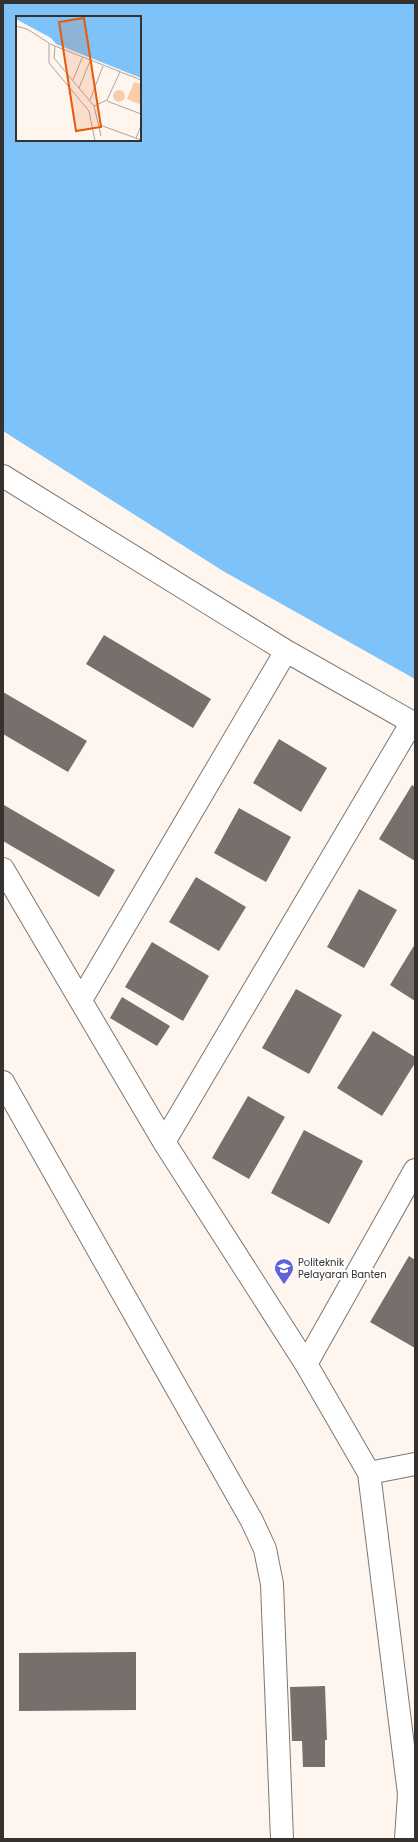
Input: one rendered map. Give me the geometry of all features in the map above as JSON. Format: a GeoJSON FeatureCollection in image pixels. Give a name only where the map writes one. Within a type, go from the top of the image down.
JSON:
{"type":"FeatureCollection","features":[{"type":"Feature","properties":{"kind":"street"},"geometry":{"type":"LineString","coordinates":[[3,476],[286,651],[413,723],[164,1142]]}},
{"type":"Feature","properties":{"kind":"street"},"geometry":{"type":"LineString","coordinates":[[81,1000],[286,651]]}},
{"type":"Feature","properties":{"kind":"street"},"geometry":{"type":"LineString","coordinates":[[3,869],[164,1142],[306,1364],[369,1473],[412,1796],[406,1839]]}},
{"type":"Feature","properties":{"kind":"street"},"geometry":{"type":"LineString","coordinates":[[3,1082],[252,1521],[264,1549],[272,1584],[282,1839]]}},
{"type":"Feature","properties":{"kind":"street"},"geometry":{"type":"LineString","coordinates":[[306,1364],[415,1170]]}},
{"type":"Feature","properties":{"kind":"street"},"geometry":{"type":"LineString","coordinates":[[369,1473],[415,1464]]}},
{"type":"Feature","properties":{"kind":"water"},"geometry":{"type":"Polygon","coordinates":[[[3,3],[415,3],[415,679],[223,571],[3,431],[3,3]]]}},
{"type":"Feature","properties":{"kind":"building"},"geometry":{"type":"Polygon","coordinates":[[[104,635],[211,699],[193,728],[86,664],[104,635]]]}},
{"type":"Feature","properties":{"kind":"building"},"geometry":{"type":"Polygon","coordinates":[[[3,692],[87,741],[68,772],[3,734],[3,692]]]}},
{"type":"Feature","properties":{"kind":"building"},"geometry":{"type":"Polygon","coordinates":[[[279,739],[327,768],[301,812],[253,783],[279,739]]]}},
{"type":"Feature","properties":{"kind":"building"},"geometry":{"type":"Polygon","coordinates":[[[412,785],[415,787],[415,861],[379,839],[412,785]]]}},
{"type":"Feature","properties":{"kind":"building"},"geometry":{"type":"Polygon","coordinates":[[[4,805],[115,870],[99,897],[3,841],[4,805]]]}},
{"type":"Feature","properties":{"kind":"building"},"geometry":{"type":"Polygon","coordinates":[[[239,808],[291,837],[266,882],[214,853],[239,808]]]}},
{"type":"Feature","properties":{"kind":"building"},"geometry":{"type":"Polygon","coordinates":[[[196,877],[246,907],[219,951],[169,922],[196,877]]]}},
{"type":"Feature","properties":{"kind":"building"},"geometry":{"type":"Polygon","coordinates":[[[359,889],[397,910],[364,968],[327,947],[359,889]]]}},
{"type":"Feature","properties":{"kind":"building"},"geometry":{"type":"Polygon","coordinates":[[[152,942],[209,976],[183,1021],[125,987],[152,942]]]}},
{"type":"Feature","properties":{"kind":"building"},"geometry":{"type":"Polygon","coordinates":[[[415,944],[415,1001],[390,985],[415,944]]]}},
{"type":"Feature","properties":{"kind":"building"},"geometry":{"type":"Polygon","coordinates":[[[296,989],[342,1015],[309,1074],[262,1048],[296,989]]]}},
{"type":"Feature","properties":{"kind":"building"},"geometry":{"type":"Polygon","coordinates":[[[122,997],[170,1026],[157,1046],[110,1018],[122,997]]]}},
{"type":"Feature","properties":{"kind":"building"},"geometry":{"type":"Polygon","coordinates":[[[373,1031],[415,1057],[415,1063],[382,1116],[337,1088],[373,1031]]]}},
{"type":"Feature","properties":{"kind":"building"},"geometry":{"type":"Polygon","coordinates":[[[248,1096],[285,1117],[249,1179],[212,1158],[248,1096]]]}},
{"type":"Feature","properties":{"kind":"building"},"geometry":{"type":"Polygon","coordinates":[[[304,1130],[363,1161],[329,1224],[271,1193],[304,1130]]]}},
{"type":"Feature","properties":{"kind":"building"},"geometry":{"type":"Polygon","coordinates":[[[409,1256],[415,1260],[415,1348],[370,1322],[409,1256]]]}},
{"type":"Feature","properties":{"kind":"building"},"geometry":{"type":"Polygon","coordinates":[[[136,1652],[136,1710],[19,1711],[19,1653],[136,1652]]]}},
{"type":"Feature","properties":{"kind":"building"},"geometry":{"type":"Polygon","coordinates":[[[325,1686],[327,1740],[325,1740],[325,1767],[303,1767],[302,1741],[292,1741],[290,1687],[325,1686]]]}},
{"type":"Feature","properties":{"kind":"place","name":"Politeknik Pelayaran Banten"},"geometry":{"type":"Point","coordinates":[284,1285]}}]}
